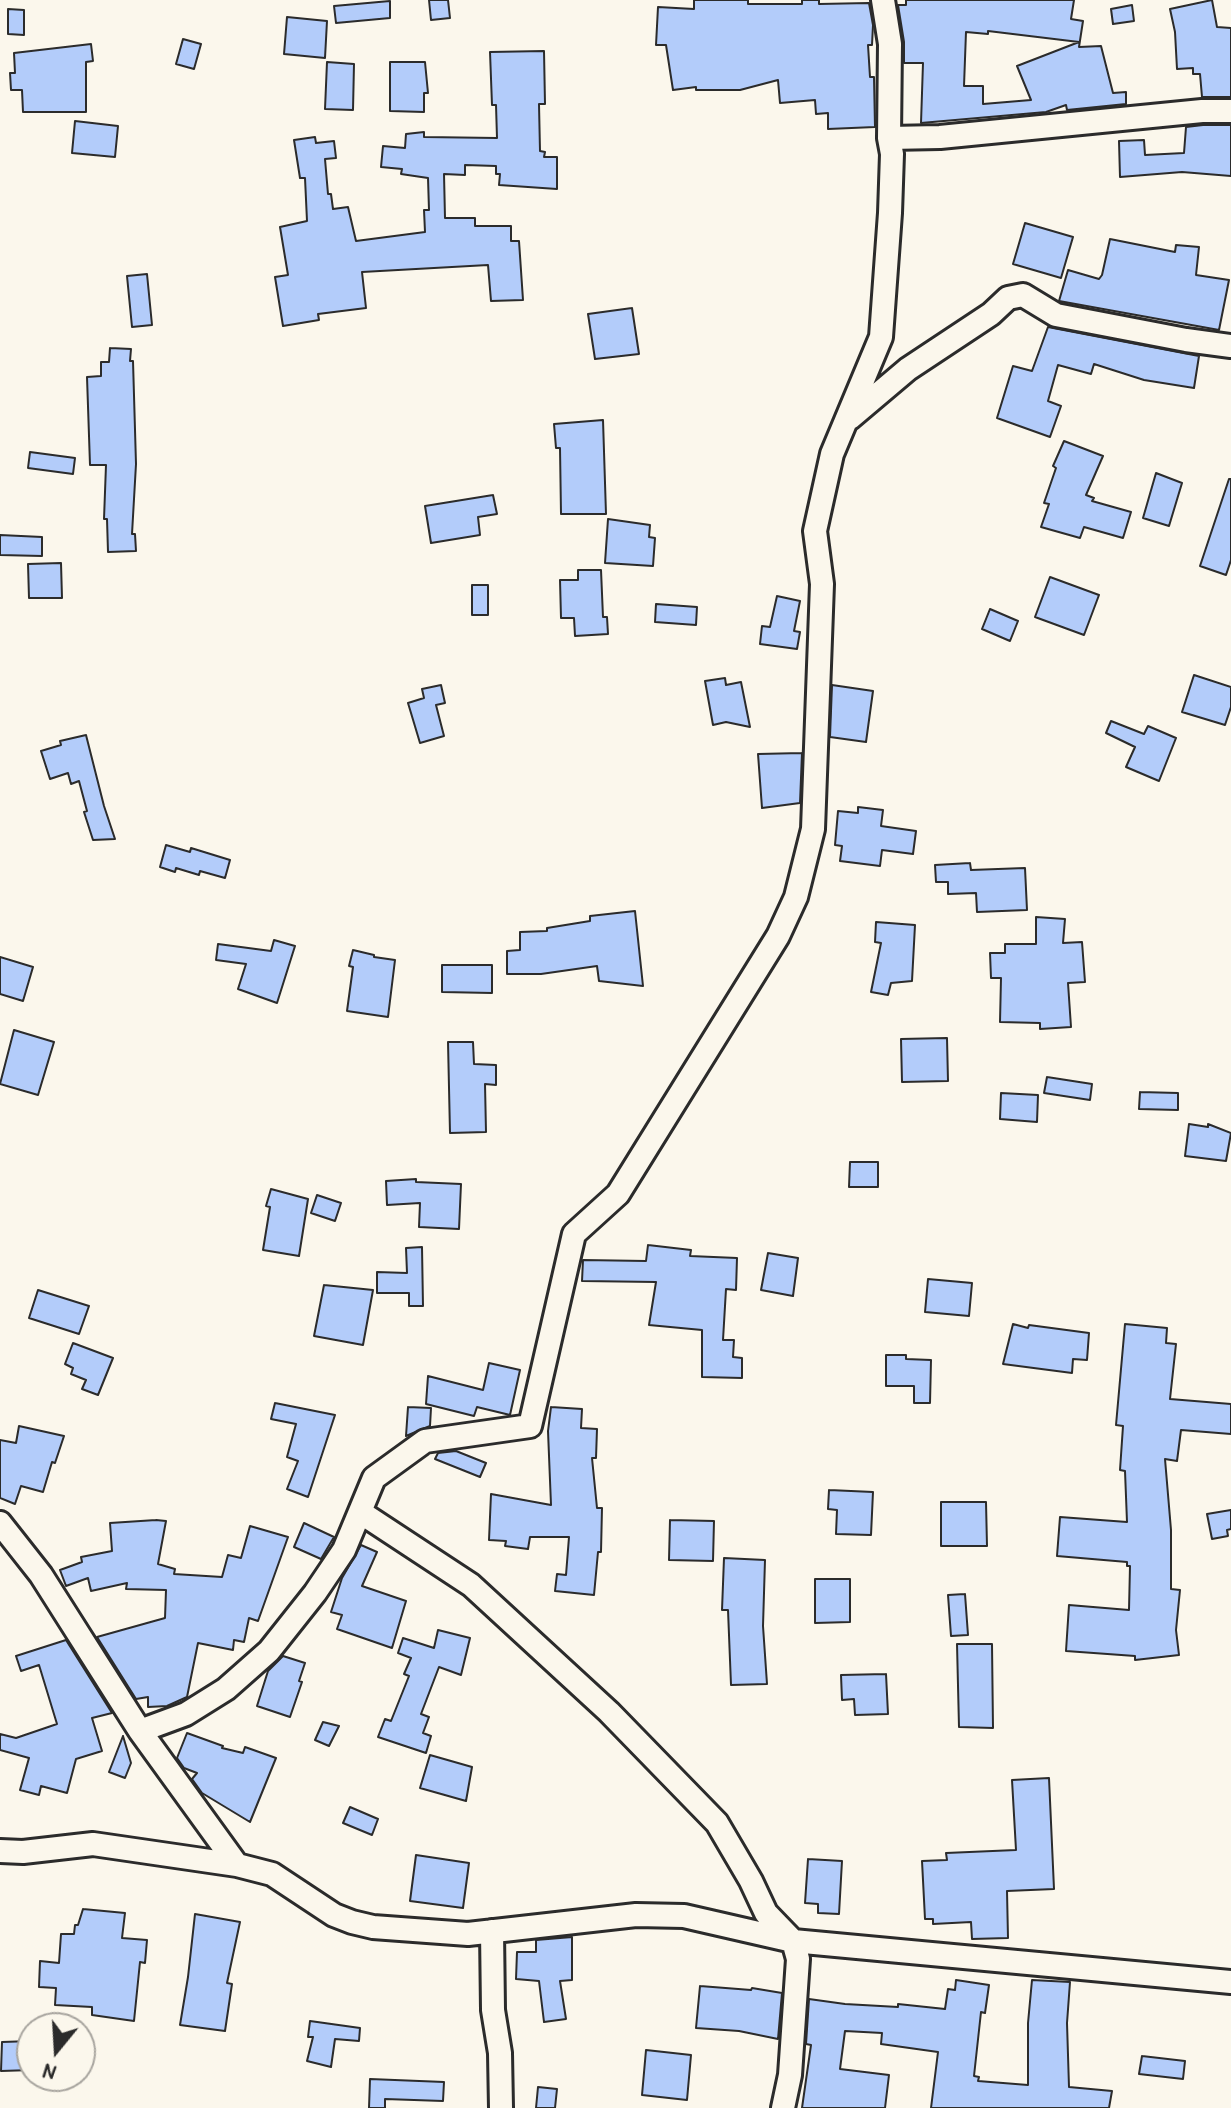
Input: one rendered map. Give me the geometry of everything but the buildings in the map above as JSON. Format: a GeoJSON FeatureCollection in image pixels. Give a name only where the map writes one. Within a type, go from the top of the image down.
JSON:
{"type":"FeatureCollection","features":[{"type":"Feature","properties":{"kind":"street"},"geometry":{"type":"LineString","coordinates":[[140,1731],[186,1714],[226,1689],[269,1651],[344,1550],[374,1478],[425,1441],[530,1426],[574,1234],[618,1194],[778,936],[796,897],[813,829],[822,584],[815,531],[832,454],[881,337],[892,154],[889,138],[890,44],[883,0]]}},
{"type":"Feature","properties":{"kind":"street"},"geometry":{"type":"LineString","coordinates":[[889,138],[940,137],[1202,111],[1231,111]]}},
{"type":"Feature","properties":{"kind":"street"},"geometry":{"type":"LineString","coordinates":[[845,422],[908,369],[991,314],[1008,298],[1023,295],[1056,315],[1231,346]]}},
{"type":"Feature","properties":{"kind":"street"},"geometry":{"type":"LineString","coordinates":[[360,1512],[471,1585],[609,1712],[717,1823],[766,1913],[793,1941],[798,1959],[790,2075],[783,2108]]}},
{"type":"Feature","properties":{"kind":"street"},"geometry":{"type":"LineString","coordinates":[[0,1523],[41,1575],[140,1731],[237,1865]]}},
{"type":"Feature","properties":{"kind":"street"},"geometry":{"type":"LineString","coordinates":[[0,1851],[23,1852],[93,1844],[237,1865],[272,1874],[334,1915],[373,1927],[468,1934],[596,1918],[684,1916],[793,1941],[1231,1982]]}},
{"type":"Feature","properties":{"kind":"street"},"geometry":{"type":"LineString","coordinates":[[492,1931],[493,2010],[500,2053],[501,2108]]}}]}
